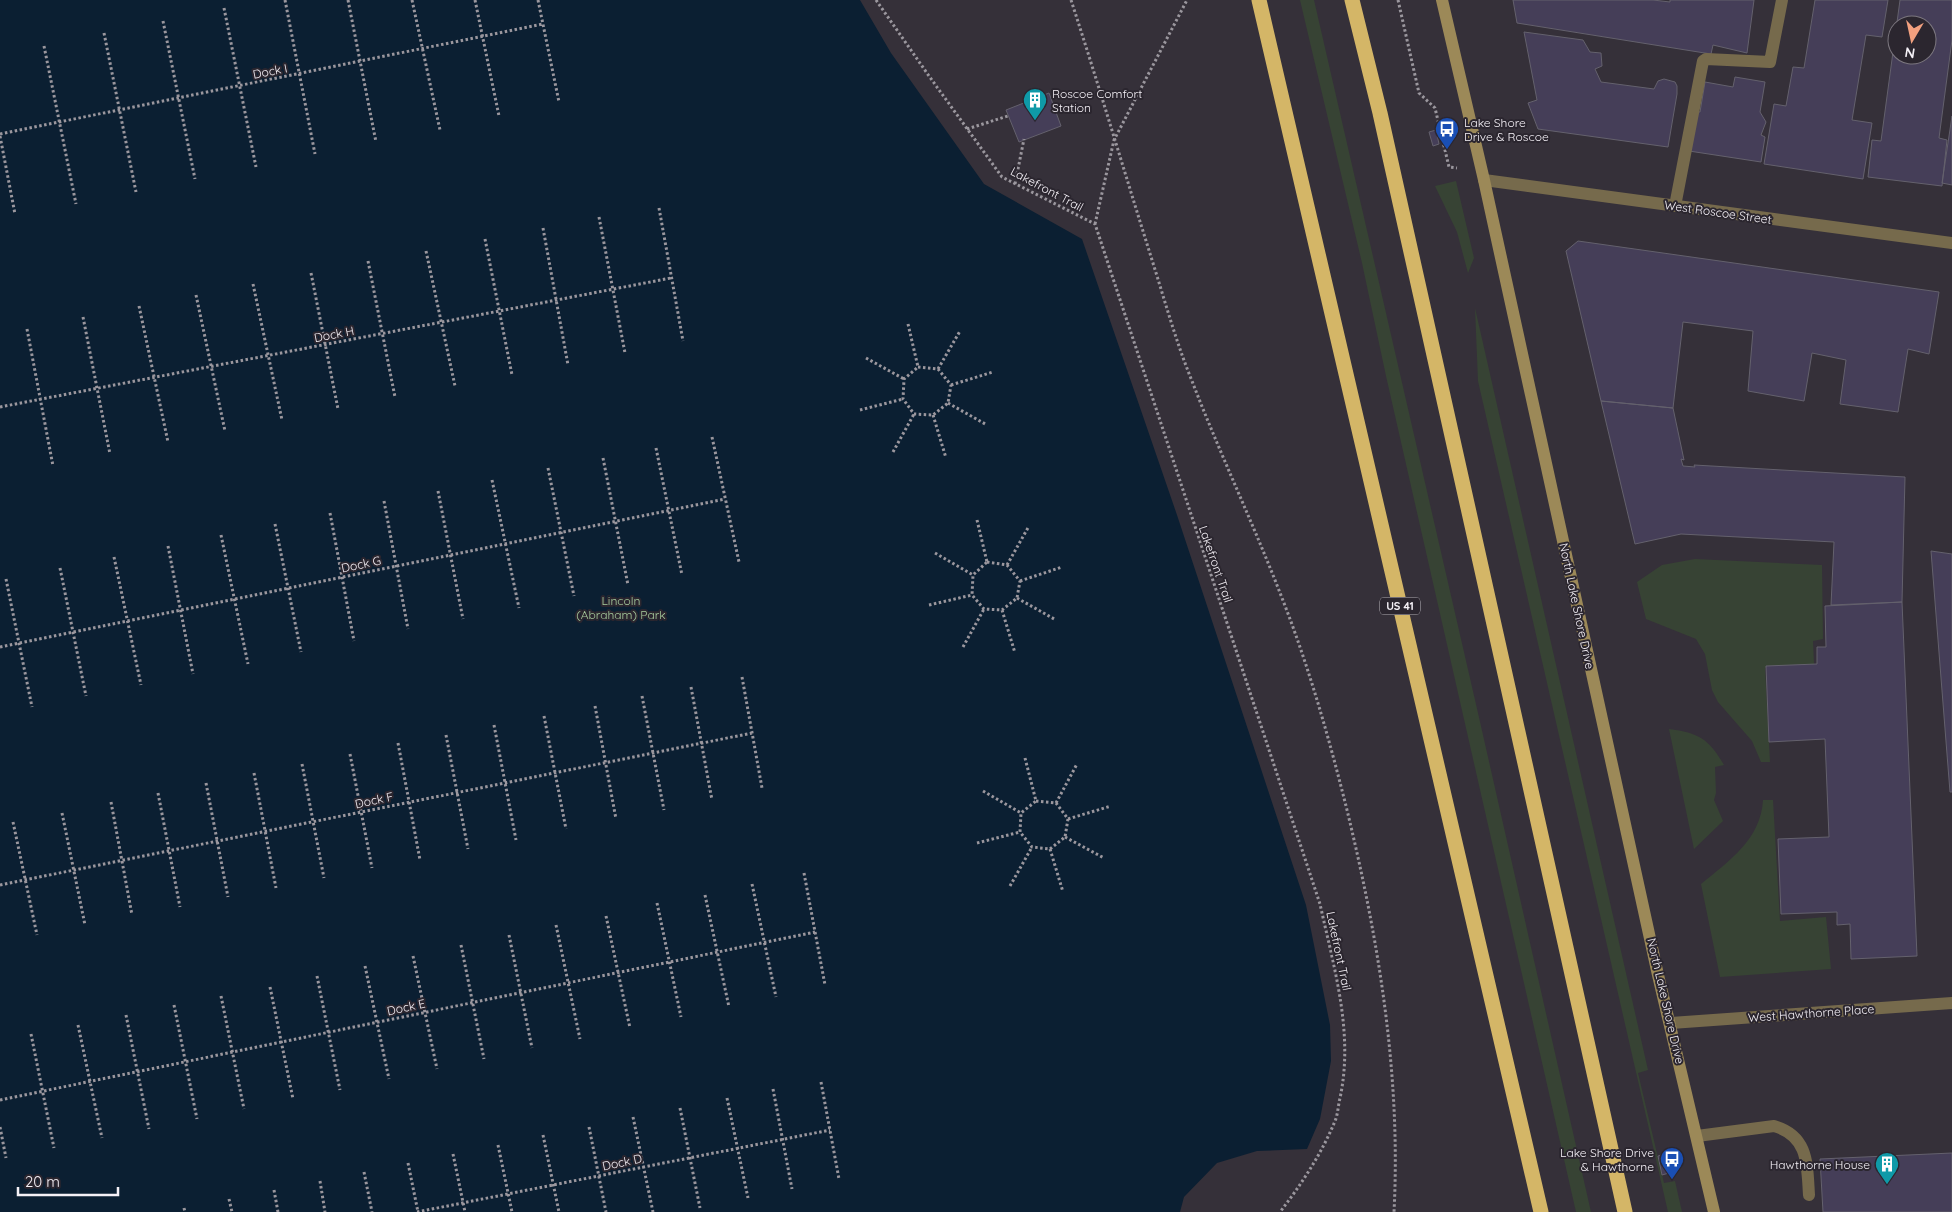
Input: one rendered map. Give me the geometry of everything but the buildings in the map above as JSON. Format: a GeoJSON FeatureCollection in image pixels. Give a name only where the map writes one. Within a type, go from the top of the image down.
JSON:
{"type":"FeatureCollection","features":[{"type":"Feature","properties":{"kind":"highway","name":"US 41"},"geometry":{"type":"LineString","coordinates":[[1259,0],[1541,1212]]}},
{"type":"Feature","properties":{"kind":"highway"},"geometry":{"type":"LineString","coordinates":[[1352,0],[1380,113],[1625,1212]]}},
{"type":"Feature","properties":{"kind":"main road","name":"North Lake Shore Drive"},"geometry":{"type":"LineString","coordinates":[[1442,0],[1484,180],[1637,879],[1714,1212]]}},
{"type":"Feature","properties":{"kind":"street"},"geometry":{"type":"LineString","coordinates":[[1675,206],[1703,61],[1706,59],[1770,62],[1782,0]]}},
{"type":"Feature","properties":{"kind":"street","name":"West Roscoe Street"},"geometry":{"type":"LineString","coordinates":[[1484,180],[1952,243]]}},
{"type":"Feature","properties":{"kind":"street","name":"West Hawthorne Place"},"geometry":{"type":"LineString","coordinates":[[1671,1023],[1952,1003]]}},
{"type":"Feature","properties":{"kind":"street"},"geometry":{"type":"LineString","coordinates":[[1697,1136],[1774,1126],[1787,1130],[1804,1150],[1807,1165],[1808,1195]]}},
{"type":"Feature","properties":{"kind":"path"},"geometry":{"type":"LineString","coordinates":[[285,0],[315,154]]}},
{"type":"Feature","properties":{"kind":"path"},"geometry":{"type":"LineString","coordinates":[[348,0],[376,142]]}},
{"type":"Feature","properties":{"kind":"path"},"geometry":{"type":"LineString","coordinates":[[412,0],[440,130]]}},
{"type":"Feature","properties":{"kind":"path"},"geometry":{"type":"LineString","coordinates":[[475,0],[499,116]]}},
{"type":"Feature","properties":{"kind":"path"},"geometry":{"type":"LineString","coordinates":[[538,0],[559,102]]}},
{"type":"Feature","properties":{"kind":"path","name":"Lakefront Trail"},"geometry":{"type":"LineString","coordinates":[[876,0],[1002,177],[1095,224],[1320,904],[1338,982],[1346,1038],[1345,1075],[1335,1120],[1320,1150],[1280,1212]]}},
{"type":"Feature","properties":{"kind":"path"},"geometry":{"type":"LineString","coordinates":[[1071,0],[1186,364],[1283,600],[1325,723],[1366,896],[1386,1017],[1392,1066],[1394,1105],[1396,1176],[1394,1212]]}},
{"type":"Feature","properties":{"kind":"path"},"geometry":{"type":"LineString","coordinates":[[1095,224],[1114,140],[1187,0]]}},
{"type":"Feature","properties":{"kind":"path"},"geometry":{"type":"LineString","coordinates":[[1398,0],[1419,93],[1435,108],[1449,167]]}},
{"type":"Feature","properties":{"kind":"path"},"geometry":{"type":"LineString","coordinates":[[224,8],[256,168]]}},
{"type":"Feature","properties":{"kind":"path"},"geometry":{"type":"LineString","coordinates":[[164,20],[196,179]]}},
{"type":"Feature","properties":{"kind":"path","name":"Dock I"},"geometry":{"type":"LineString","coordinates":[[0,135],[543,24]]}},
{"type":"Feature","properties":{"kind":"path"},"geometry":{"type":"LineString","coordinates":[[104,33],[136,192]]}},
{"type":"Feature","properties":{"kind":"path"},"geometry":{"type":"LineString","coordinates":[[44,46],[76,204]]}},
{"type":"Feature","properties":{"kind":"path"},"geometry":{"type":"LineString","coordinates":[[967,129],[1008,116]]}},
{"type":"Feature","properties":{"kind":"path"},"geometry":{"type":"LineString","coordinates":[[0,135],[15,214]]}},
{"type":"Feature","properties":{"kind":"path"},"geometry":{"type":"LineString","coordinates":[[1015,184],[1024,139]]}},
{"type":"Feature","properties":{"kind":"path"},"geometry":{"type":"LineString","coordinates":[[659,208],[683,341]]}},
{"type":"Feature","properties":{"kind":"path"},"geometry":{"type":"LineString","coordinates":[[599,217],[625,353]]}},
{"type":"Feature","properties":{"kind":"path"},"geometry":{"type":"LineString","coordinates":[[542,228],[568,364]]}},
{"type":"Feature","properties":{"kind":"path"},"geometry":{"type":"LineString","coordinates":[[485,239],[512,375]]}},
{"type":"Feature","properties":{"kind":"path"},"geometry":{"type":"LineString","coordinates":[[426,251],[455,386]]}},
{"type":"Feature","properties":{"kind":"path"},"geometry":{"type":"LineString","coordinates":[[368,261],[395,397]]}},
{"type":"Feature","properties":{"kind":"path"},"geometry":{"type":"LineString","coordinates":[[311,273],[338,408]]}},
{"type":"Feature","properties":{"kind":"path","name":"Dock H"},"geometry":{"type":"LineString","coordinates":[[0,407],[671,278]]}},
{"type":"Feature","properties":{"kind":"path"},"geometry":{"type":"LineString","coordinates":[[253,284],[282,420]]}},
{"type":"Feature","properties":{"kind":"path"},"geometry":{"type":"LineString","coordinates":[[196,296],[225,431]]}},
{"type":"Feature","properties":{"kind":"path"},"geometry":{"type":"LineString","coordinates":[[139,306],[168,442]]}},
{"type":"Feature","properties":{"kind":"path"},"geometry":{"type":"LineString","coordinates":[[83,318],[110,454]]}},
{"type":"Feature","properties":{"kind":"path"},"geometry":{"type":"LineString","coordinates":[[908,324],[918,367]]}},
{"type":"Feature","properties":{"kind":"path"},"geometry":{"type":"LineString","coordinates":[[27,329],[53,466]]}},
{"type":"Feature","properties":{"kind":"path"},"geometry":{"type":"LineString","coordinates":[[938,369],[960,331]]}},
{"type":"Feature","properties":{"kind":"path"},"geometry":{"type":"LineString","coordinates":[[866,358],[904,379]]}},
{"type":"Feature","properties":{"kind":"path"},"geometry":{"type":"LineString","coordinates":[[918,367],[938,369],[951,385],[948,403],[933,415],[914,414],[903,399],[904,379],[918,367]]}},
{"type":"Feature","properties":{"kind":"path"},"geometry":{"type":"LineString","coordinates":[[951,385],[993,372]]}},
{"type":"Feature","properties":{"kind":"path"},"geometry":{"type":"LineString","coordinates":[[860,410],[903,399]]}},
{"type":"Feature","properties":{"kind":"path"},"geometry":{"type":"LineString","coordinates":[[948,403],[987,425]]}},
{"type":"Feature","properties":{"kind":"path"},"geometry":{"type":"LineString","coordinates":[[893,452],[914,414]]}},
{"type":"Feature","properties":{"kind":"path"},"geometry":{"type":"LineString","coordinates":[[933,415],[946,458]]}},
{"type":"Feature","properties":{"kind":"path"},"geometry":{"type":"LineString","coordinates":[[712,438],[739,562]]}},
{"type":"Feature","properties":{"kind":"path"},"geometry":{"type":"LineString","coordinates":[[656,448],[682,574]]}},
{"type":"Feature","properties":{"kind":"path"},"geometry":{"type":"LineString","coordinates":[[603,458],[628,585]]}},
{"type":"Feature","properties":{"kind":"path"},"geometry":{"type":"LineString","coordinates":[[548,468],[574,596]]}},
{"type":"Feature","properties":{"kind":"path"},"geometry":{"type":"LineString","coordinates":[[492,480],[518,608]]}},
{"type":"Feature","properties":{"kind":"path"},"geometry":{"type":"LineString","coordinates":[[438,491],[463,619]]}},
{"type":"Feature","properties":{"kind":"path","name":"Dock G"},"geometry":{"type":"LineString","coordinates":[[0,647],[725,499]]}},
{"type":"Feature","properties":{"kind":"path"},"geometry":{"type":"LineString","coordinates":[[384,501],[408,629]]}},
{"type":"Feature","properties":{"kind":"path"},"geometry":{"type":"LineString","coordinates":[[330,513],[354,641]]}},
{"type":"Feature","properties":{"kind":"path"},"geometry":{"type":"LineString","coordinates":[[977,520],[987,562]]}},
{"type":"Feature","properties":{"kind":"path"},"geometry":{"type":"LineString","coordinates":[[276,524],[301,652]]}},
{"type":"Feature","properties":{"kind":"path"},"geometry":{"type":"LineString","coordinates":[[1007,565],[1029,526]]}},
{"type":"Feature","properties":{"kind":"path"},"geometry":{"type":"LineString","coordinates":[[221,535],[248,664]]}},
{"type":"Feature","properties":{"kind":"path"},"geometry":{"type":"LineString","coordinates":[[168,546],[193,674]]}},
{"type":"Feature","properties":{"kind":"path"},"geometry":{"type":"LineString","coordinates":[[935,553],[973,575]]}},
{"type":"Feature","properties":{"kind":"path"},"geometry":{"type":"LineString","coordinates":[[114,557],[140,685]]}},
{"type":"Feature","properties":{"kind":"path"},"geometry":{"type":"LineString","coordinates":[[987,562],[1007,565],[1020,581],[1017,598],[1002,610],[984,609],[972,594],[973,575],[987,562]]}},
{"type":"Feature","properties":{"kind":"path"},"geometry":{"type":"LineString","coordinates":[[1020,581],[1062,567]]}},
{"type":"Feature","properties":{"kind":"path"},"geometry":{"type":"LineString","coordinates":[[60,568],[86,696]]}},
{"type":"Feature","properties":{"kind":"path"},"geometry":{"type":"LineString","coordinates":[[6,579],[32,707]]}},
{"type":"Feature","properties":{"kind":"path"},"geometry":{"type":"LineString","coordinates":[[929,605],[972,594]]}},
{"type":"Feature","properties":{"kind":"path"},"geometry":{"type":"LineString","coordinates":[[1017,598],[1056,620]]}},
{"type":"Feature","properties":{"kind":"path"},"geometry":{"type":"LineString","coordinates":[[962,647],[984,609]]}},
{"type":"Feature","properties":{"kind":"path"},"geometry":{"type":"LineString","coordinates":[[1002,610],[1015,653]]}},
{"type":"Feature","properties":{"kind":"path"},"geometry":{"type":"LineString","coordinates":[[742,678],[762,788]]}},
{"type":"Feature","properties":{"kind":"path"},"geometry":{"type":"LineString","coordinates":[[691,687],[712,800]]}},
{"type":"Feature","properties":{"kind":"path"},"geometry":{"type":"LineString","coordinates":[[642,696],[664,810]]}},
{"type":"Feature","properties":{"kind":"path"},"geometry":{"type":"LineString","coordinates":[[595,706],[616,819]]}},
{"type":"Feature","properties":{"kind":"path"},"geometry":{"type":"LineString","coordinates":[[544,716],[566,829]]}},
{"type":"Feature","properties":{"kind":"path"},"geometry":{"type":"LineString","coordinates":[[494,726],[516,840]]}},
{"type":"Feature","properties":{"kind":"path","name":"Dock F"},"geometry":{"type":"LineString","coordinates":[[0,885],[752,732]]}},
{"type":"Feature","properties":{"kind":"path"},"geometry":{"type":"LineString","coordinates":[[446,735],[468,849]]}},
{"type":"Feature","properties":{"kind":"path"},"geometry":{"type":"LineString","coordinates":[[398,744],[420,860]]}},
{"type":"Feature","properties":{"kind":"path"},"geometry":{"type":"LineString","coordinates":[[350,754],[372,868]]}},
{"type":"Feature","properties":{"kind":"path"},"geometry":{"type":"LineString","coordinates":[[1025,758],[1036,801]]}},
{"type":"Feature","properties":{"kind":"path"},"geometry":{"type":"LineString","coordinates":[[302,764],[324,878]]}},
{"type":"Feature","properties":{"kind":"path"},"geometry":{"type":"LineString","coordinates":[[1056,803],[1077,764]]}},
{"type":"Feature","properties":{"kind":"path"},"geometry":{"type":"LineString","coordinates":[[254,773],[276,888]]}},
{"type":"Feature","properties":{"kind":"path"},"geometry":{"type":"LineString","coordinates":[[206,783],[228,897]]}},
{"type":"Feature","properties":{"kind":"path"},"geometry":{"type":"LineString","coordinates":[[983,791],[1021,813]]}},
{"type":"Feature","properties":{"kind":"path"},"geometry":{"type":"LineString","coordinates":[[158,793],[180,907]]}},
{"type":"Feature","properties":{"kind":"path"},"geometry":{"type":"LineString","coordinates":[[1036,801],[1056,803],[1068,819],[1065,837],[1050,848],[1032,847],[1020,832],[1021,813],[1036,801]]}},
{"type":"Feature","properties":{"kind":"path"},"geometry":{"type":"LineString","coordinates":[[111,802],[132,915]]}},
{"type":"Feature","properties":{"kind":"path"},"geometry":{"type":"LineString","coordinates":[[1068,819],[1111,806]]}},
{"type":"Feature","properties":{"kind":"path"},"geometry":{"type":"LineString","coordinates":[[62,812],[85,925]]}},
{"type":"Feature","properties":{"kind":"path"},"geometry":{"type":"LineString","coordinates":[[14,822],[38,935]]}},
{"type":"Feature","properties":{"kind":"path"},"geometry":{"type":"LineString","coordinates":[[977,843],[1020,832]]}},
{"type":"Feature","properties":{"kind":"path"},"geometry":{"type":"LineString","coordinates":[[1065,837],[1104,858]]}},
{"type":"Feature","properties":{"kind":"path"},"geometry":{"type":"LineString","coordinates":[[1010,886],[1032,847]]}},
{"type":"Feature","properties":{"kind":"path"},"geometry":{"type":"LineString","coordinates":[[1050,848],[1063,892]]}},
{"type":"Feature","properties":{"kind":"path"},"geometry":{"type":"LineString","coordinates":[[804,872],[825,985]]}},
{"type":"Feature","properties":{"kind":"path"},"geometry":{"type":"LineString","coordinates":[[752,884],[776,997]]}},
{"type":"Feature","properties":{"kind":"path"},"geometry":{"type":"LineString","coordinates":[[705,895],[728,1007]]}},
{"type":"Feature","properties":{"kind":"path"},"geometry":{"type":"LineString","coordinates":[[657,903],[681,1017]]}},
{"type":"Feature","properties":{"kind":"path"},"geometry":{"type":"LineString","coordinates":[[606,916],[630,1028]]}},
{"type":"Feature","properties":{"kind":"path"},"geometry":{"type":"LineString","coordinates":[[556,925],[580,1039]]}},
{"type":"Feature","properties":{"kind":"path","name":"Dock E"},"geometry":{"type":"LineString","coordinates":[[0,1100],[815,932]]}},
{"type":"Feature","properties":{"kind":"path"},"geometry":{"type":"LineString","coordinates":[[509,935],[532,1048]]}},
{"type":"Feature","properties":{"kind":"path"},"geometry":{"type":"LineString","coordinates":[[461,945],[484,1059]]}},
{"type":"Feature","properties":{"kind":"path"},"geometry":{"type":"LineString","coordinates":[[412,956],[437,1069]]}},
{"type":"Feature","properties":{"kind":"path"},"geometry":{"type":"LineString","coordinates":[[365,966],[389,1079]]}},
{"type":"Feature","properties":{"kind":"path"},"geometry":{"type":"LineString","coordinates":[[317,976],[340,1090]]}},
{"type":"Feature","properties":{"kind":"path"},"geometry":{"type":"LineString","coordinates":[[270,987],[293,1099]]}},
{"type":"Feature","properties":{"kind":"path"},"geometry":{"type":"LineString","coordinates":[[221,996],[244,1109]]}},
{"type":"Feature","properties":{"kind":"path"},"geometry":{"type":"LineString","coordinates":[[174,1005],[197,1119]]}},
{"type":"Feature","properties":{"kind":"path"},"geometry":{"type":"LineString","coordinates":[[126,1015],[149,1129]]}},
{"type":"Feature","properties":{"kind":"path"},"geometry":{"type":"LineString","coordinates":[[78,1024],[102,1138]]}},
{"type":"Feature","properties":{"kind":"path"},"geometry":{"type":"LineString","coordinates":[[31,1034],[54,1148]]}},
{"type":"Feature","properties":{"kind":"path"},"geometry":{"type":"LineString","coordinates":[[820,1082],[839,1179]]}},
{"type":"Feature","properties":{"kind":"path"},"geometry":{"type":"LineString","coordinates":[[773,1090],[792,1189]]}},
{"type":"Feature","properties":{"kind":"path"},"geometry":{"type":"LineString","coordinates":[[727,1098],[748,1198]]}},
{"type":"Feature","properties":{"kind":"path"},"geometry":{"type":"LineString","coordinates":[[680,1108],[700,1208]]}},
{"type":"Feature","properties":{"kind":"path"},"geometry":{"type":"LineString","coordinates":[[633,1117],[653,1212]]}},
{"type":"Feature","properties":{"kind":"path"},"geometry":{"type":"LineString","coordinates":[[0,1127],[6,1158]]}},
{"type":"Feature","properties":{"kind":"path"},"geometry":{"type":"LineString","coordinates":[[588,1127],[606,1212]]}},
{"type":"Feature","properties":{"kind":"path","name":"Dock D"},"geometry":{"type":"LineString","coordinates":[[418,1212],[830,1130]]}},
{"type":"Feature","properties":{"kind":"path"},"geometry":{"type":"LineString","coordinates":[[543,1135],[559,1212]]}},
{"type":"Feature","properties":{"kind":"path"},"geometry":{"type":"LineString","coordinates":[[498,1145],[512,1212]]}},
{"type":"Feature","properties":{"kind":"path"},"geometry":{"type":"LineString","coordinates":[[453,1154],[465,1212]]}},
{"type":"Feature","properties":{"kind":"path"},"geometry":{"type":"LineString","coordinates":[[408,1163],[418,1212]]}},
{"type":"Feature","properties":{"kind":"path"},"geometry":{"type":"LineString","coordinates":[[364,1172],[372,1212]]}},
{"type":"Feature","properties":{"kind":"path"},"geometry":{"type":"LineString","coordinates":[[320,1181],[325,1212]]}},
{"type":"Feature","properties":{"kind":"path"},"geometry":{"type":"LineString","coordinates":[[274,1190],[278,1212]]}},
{"type":"Feature","properties":{"kind":"path"},"geometry":{"type":"LineString","coordinates":[[229,1199],[232,1212]]}},
{"type":"Feature","properties":{"kind":"green space"},"geometry":{"type":"Polygon","coordinates":[[[1300,0],[1314,0],[1591,1212],[1576,1212],[1362,263],[1300,0]]]}},
{"type":"Feature","properties":{"kind":"green space"},"geometry":{"type":"Polygon","coordinates":[[[1456,181],[1474,258],[1468,273],[1457,232],[1435,186],[1456,181]]]}},
{"type":"Feature","properties":{"kind":"green space"},"geometry":{"type":"Polygon","coordinates":[[[1475,308],[1648,1070],[1638,1073],[1664,1183],[1675,1181],[1682,1212],[1668,1212],[1478,381],[1475,308]]]}},
{"type":"Feature","properties":{"kind":"green space"},"geometry":{"type":"Polygon","coordinates":[[[1695,559],[1822,565],[1823,639],[1813,641],[1814,664],[1765,668],[1770,762],[1761,762],[1752,741],[1718,702],[1712,690],[1705,654],[1696,639],[1646,619],[1637,582],[1662,565],[1695,559]]]}},
{"type":"Feature","properties":{"kind":"green space"},"geometry":{"type":"Polygon","coordinates":[[[1669,729],[1696,735],[1708,743],[1724,765],[1715,767],[1716,793],[1714,800],[1723,821],[1694,849],[1669,729]]]}},
{"type":"Feature","properties":{"kind":"green space"},"geometry":{"type":"Polygon","coordinates":[[[1763,800],[1773,800],[1780,921],[1826,917],[1831,969],[1720,977],[1701,884],[1732,858],[1750,838],[1761,814],[1763,800]]]}},
{"type":"Feature","properties":{"kind":"water","name":"Lincoln (Abraham) Park"},"geometry":{"type":"Polygon","coordinates":[[[0,0],[860,0],[891,53],[984,184],[1082,239],[1177,515],[1306,905],[1330,1025],[1331,1061],[1320,1119],[1307,1149],[1257,1151],[1217,1163],[1184,1197],[1180,1212],[0,1212],[0,0]]]}},
{"type":"Feature","properties":{"kind":"place","name":"Roscoe Comfort Station"},"geometry":{"type":"Point","coordinates":[1035,121]}},
{"type":"Feature","properties":{"kind":"place","name":"Lake Shore Drive & Roscoe"},"geometry":{"type":"Point","coordinates":[1447,150]}},
{"type":"Feature","properties":{"kind":"place","name":"Lake Shore Drive & Hawthorne"},"geometry":{"type":"Point","coordinates":[1672,1180]}},
{"type":"Feature","properties":{"kind":"place","name":"Hawthorne House"},"geometry":{"type":"Point","coordinates":[1887,1185]}}]}
